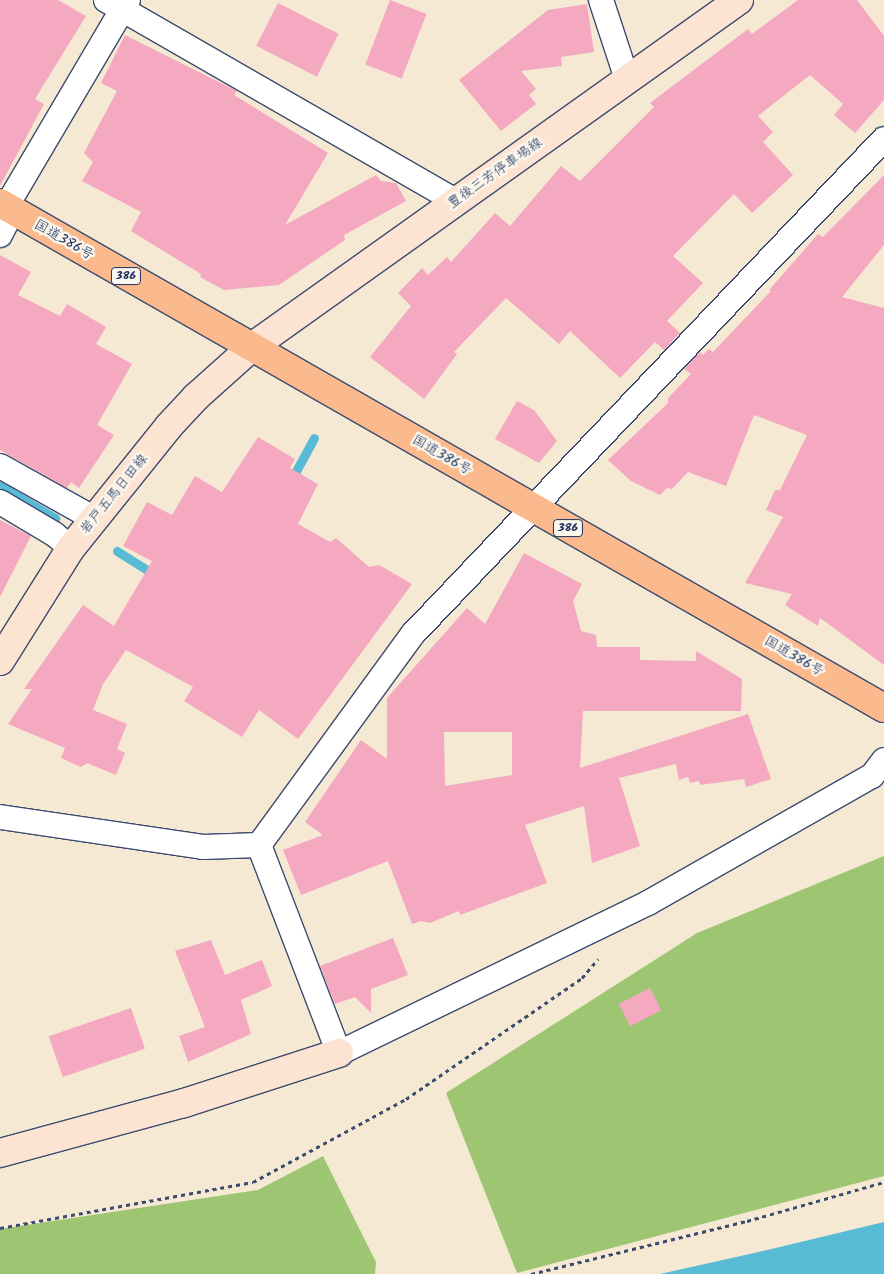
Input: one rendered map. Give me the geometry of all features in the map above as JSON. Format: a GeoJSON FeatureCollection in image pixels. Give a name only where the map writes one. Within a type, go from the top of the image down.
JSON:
{"type":"FeatureCollection","features":[{"type":"Feature","properties":{"kind":"highway","name":"国道386号"},"geometry":{"type":"LineString","coordinates":[[6,207],[884,708]]}},
{"type":"Feature","properties":{"kind":"main road","name":"豊後三芳停車場線"},"geometry":{"type":"LineString","coordinates":[[252,347],[739,0]]}},
{"type":"Feature","properties":{"kind":"main road","name":"岩戸五馬日田線"},"geometry":{"type":"LineString","coordinates":[[0,661],[71,548],[93,518],[169,426],[252,347]]}},
{"type":"Feature","properties":{"kind":"main road"},"geometry":{"type":"LineString","coordinates":[[0,1154],[184,1104],[339,1053]]}},
{"type":"Feature","properties":{"kind":"street"},"geometry":{"type":"LineString","coordinates":[[601,0],[627,79]]}},
{"type":"Feature","properties":{"kind":"street"},"geometry":{"type":"LineString","coordinates":[[0,235],[6,207],[119,3],[455,201]]}},
{"type":"Feature","properties":{"kind":"street"},"geometry":{"type":"LineString","coordinates":[[259,845],[413,634],[884,139]]}},
{"type":"Feature","properties":{"kind":"street"},"geometry":{"type":"LineString","coordinates":[[0,466],[93,518]]}},
{"type":"Feature","properties":{"kind":"street"},"geometry":{"type":"LineString","coordinates":[[0,502],[54,534],[71,548]]}},
{"type":"Feature","properties":{"kind":"street"},"geometry":{"type":"LineString","coordinates":[[259,845],[339,1053],[648,904],[872,776],[884,760]]}},
{"type":"Feature","properties":{"kind":"street"},"geometry":{"type":"LineString","coordinates":[[0,817],[203,847],[259,845]]}},
{"type":"Feature","properties":{"kind":"path"},"geometry":{"type":"LineString","coordinates":[[0,1228],[253,1182],[406,1099],[582,978],[602,956]]}},
{"type":"Feature","properties":{"kind":"path"},"geometry":{"type":"LineString","coordinates":[[531,1274],[747,1221],[884,1182]]}},
{"type":"Feature","properties":{"kind":"green space"},"geometry":{"type":"Polygon","coordinates":[[[884,856],[884,1176],[517,1273],[446,1093],[697,933],[884,856]]]}},
{"type":"Feature","properties":{"kind":"green space"},"geometry":{"type":"Polygon","coordinates":[[[323,1156],[376,1262],[375,1274],[0,1274],[0,1229],[258,1190],[323,1156]]]}},
{"type":"Feature","properties":{"kind":"water"},"geometry":{"type":"Polygon","coordinates":[[[884,1222],[884,1274],[660,1274],[763,1251],[884,1222]]]}},
{"type":"Feature","properties":{"kind":"building"},"geometry":{"type":"Polygon","coordinates":[[[0,0],[58,0],[86,16],[35,99],[44,104],[0,186],[0,0]]]}},
{"type":"Feature","properties":{"kind":"building"},"geometry":{"type":"Polygon","coordinates":[[[390,0],[426,14],[402,78],[365,64],[390,0]]]}},
{"type":"Feature","properties":{"kind":"building"},"geometry":{"type":"Polygon","coordinates":[[[798,0],[857,0],[884,36],[884,100],[855,133],[834,115],[843,104],[810,75],[758,116],[773,132],[763,142],[793,175],[752,213],[734,194],[673,256],[703,283],[667,321],[680,333],[664,350],[655,342],[620,378],[570,331],[559,344],[506,298],[454,352],[457,354],[424,399],[370,357],[411,306],[398,293],[422,268],[428,275],[447,257],[451,262],[495,213],[510,226],[561,166],[580,181],[654,107],[650,103],[748,29],[752,34],[798,0]]]}},
{"type":"Feature","properties":{"kind":"building"},"geometry":{"type":"Polygon","coordinates":[[[278,3],[339,34],[317,77],[256,46],[278,3]]]}},
{"type":"Feature","properties":{"kind":"building"},"geometry":{"type":"Polygon","coordinates":[[[587,4],[594,52],[561,57],[562,66],[521,71],[536,89],[529,95],[536,104],[501,131],[459,80],[548,10],[587,4]]]}},
{"type":"Feature","properties":{"kind":"building"},"geometry":{"type":"Polygon","coordinates":[[[125,35],[237,91],[234,95],[328,153],[285,225],[376,175],[381,181],[396,183],[406,201],[344,235],[345,240],[279,285],[224,290],[200,277],[201,274],[131,231],[141,212],[82,181],[93,162],[84,153],[117,91],[101,83],[125,35]]]}},
{"type":"Feature","properties":{"kind":"building"},"geometry":{"type":"Polygon","coordinates":[[[884,175],[884,245],[842,297],[884,308],[884,665],[820,618],[818,626],[785,605],[792,594],[745,583],[783,517],[766,510],[775,490],[780,490],[807,435],[754,415],[726,486],[688,472],[672,489],[667,488],[660,495],[631,481],[608,460],[668,403],[668,398],[691,374],[684,369],[700,352],[703,355],[709,349],[713,352],[771,291],[769,290],[818,234],[823,237],[884,175]]]}},
{"type":"Feature","properties":{"kind":"building"},"geometry":{"type":"Polygon","coordinates":[[[0,255],[31,272],[18,295],[60,316],[67,304],[106,327],[96,344],[132,364],[97,425],[114,435],[79,488],[71,482],[67,488],[0,450],[0,255]]]}},
{"type":"Feature","properties":{"kind":"building"},"geometry":{"type":"Polygon","coordinates":[[[517,401],[534,410],[557,441],[539,463],[495,439],[517,401]]]}},
{"type":"Feature","properties":{"kind":"building"},"geometry":{"type":"Polygon","coordinates":[[[258,437],[295,459],[290,468],[318,484],[298,524],[330,542],[336,538],[369,567],[379,565],[412,584],[298,739],[259,710],[242,737],[184,701],[193,687],[126,650],[103,684],[93,710],[127,724],[117,749],[125,753],[116,775],[87,763],[81,767],[61,758],[65,748],[8,724],[32,689],[24,689],[83,605],[114,626],[152,561],[123,546],[147,502],[172,515],[195,476],[222,492],[258,437]]]}},
{"type":"Feature","properties":{"kind":"building"},"geometry":{"type":"Polygon","coordinates":[[[0,520],[31,536],[0,597],[0,520]]]}},
{"type":"Feature","properties":{"kind":"building"},"geometry":{"type":"Polygon","coordinates":[[[524,553],[582,584],[573,601],[581,631],[596,635],[597,647],[640,647],[640,660],[696,661],[696,651],[742,679],[741,711],[583,711],[580,768],[748,714],[771,779],[746,787],[744,779],[700,785],[699,781],[690,783],[688,777],[679,780],[676,764],[619,778],[640,846],[592,863],[584,806],[525,825],[547,883],[460,915],[459,911],[430,923],[421,921],[412,924],[388,861],[301,895],[283,850],[323,835],[305,822],[361,740],[387,759],[387,698],[467,608],[485,624],[524,553]],[[444,732],[445,786],[512,775],[512,732],[444,732]]]}},
{"type":"Feature","properties":{"kind":"building"},"geometry":{"type":"Polygon","coordinates":[[[393,938],[408,975],[371,989],[371,1013],[355,997],[335,1004],[320,966],[393,938]]]}},
{"type":"Feature","properties":{"kind":"building"},"geometry":{"type":"Polygon","coordinates":[[[211,940],[225,975],[262,960],[272,986],[241,1000],[251,1034],[188,1062],[179,1036],[205,1027],[175,951],[211,940]]]}},
{"type":"Feature","properties":{"kind":"building"},"geometry":{"type":"Polygon","coordinates":[[[650,988],[661,1010],[630,1026],[619,1004],[650,988]]]}},
{"type":"Feature","properties":{"kind":"building"},"geometry":{"type":"Polygon","coordinates":[[[131,1008],[145,1049],[63,1077],[49,1036],[131,1008]]]}},
{"type":"Feature","properties":{"kind":"waterway"},"geometry":{"type":"LineString","coordinates":[[290,482],[314,438]]}},
{"type":"Feature","properties":{"kind":"waterway"},"geometry":{"type":"LineString","coordinates":[[0,486],[55,518]]}},
{"type":"Feature","properties":{"kind":"waterway"},"geometry":{"type":"LineString","coordinates":[[117,551],[155,575]]}}]}
